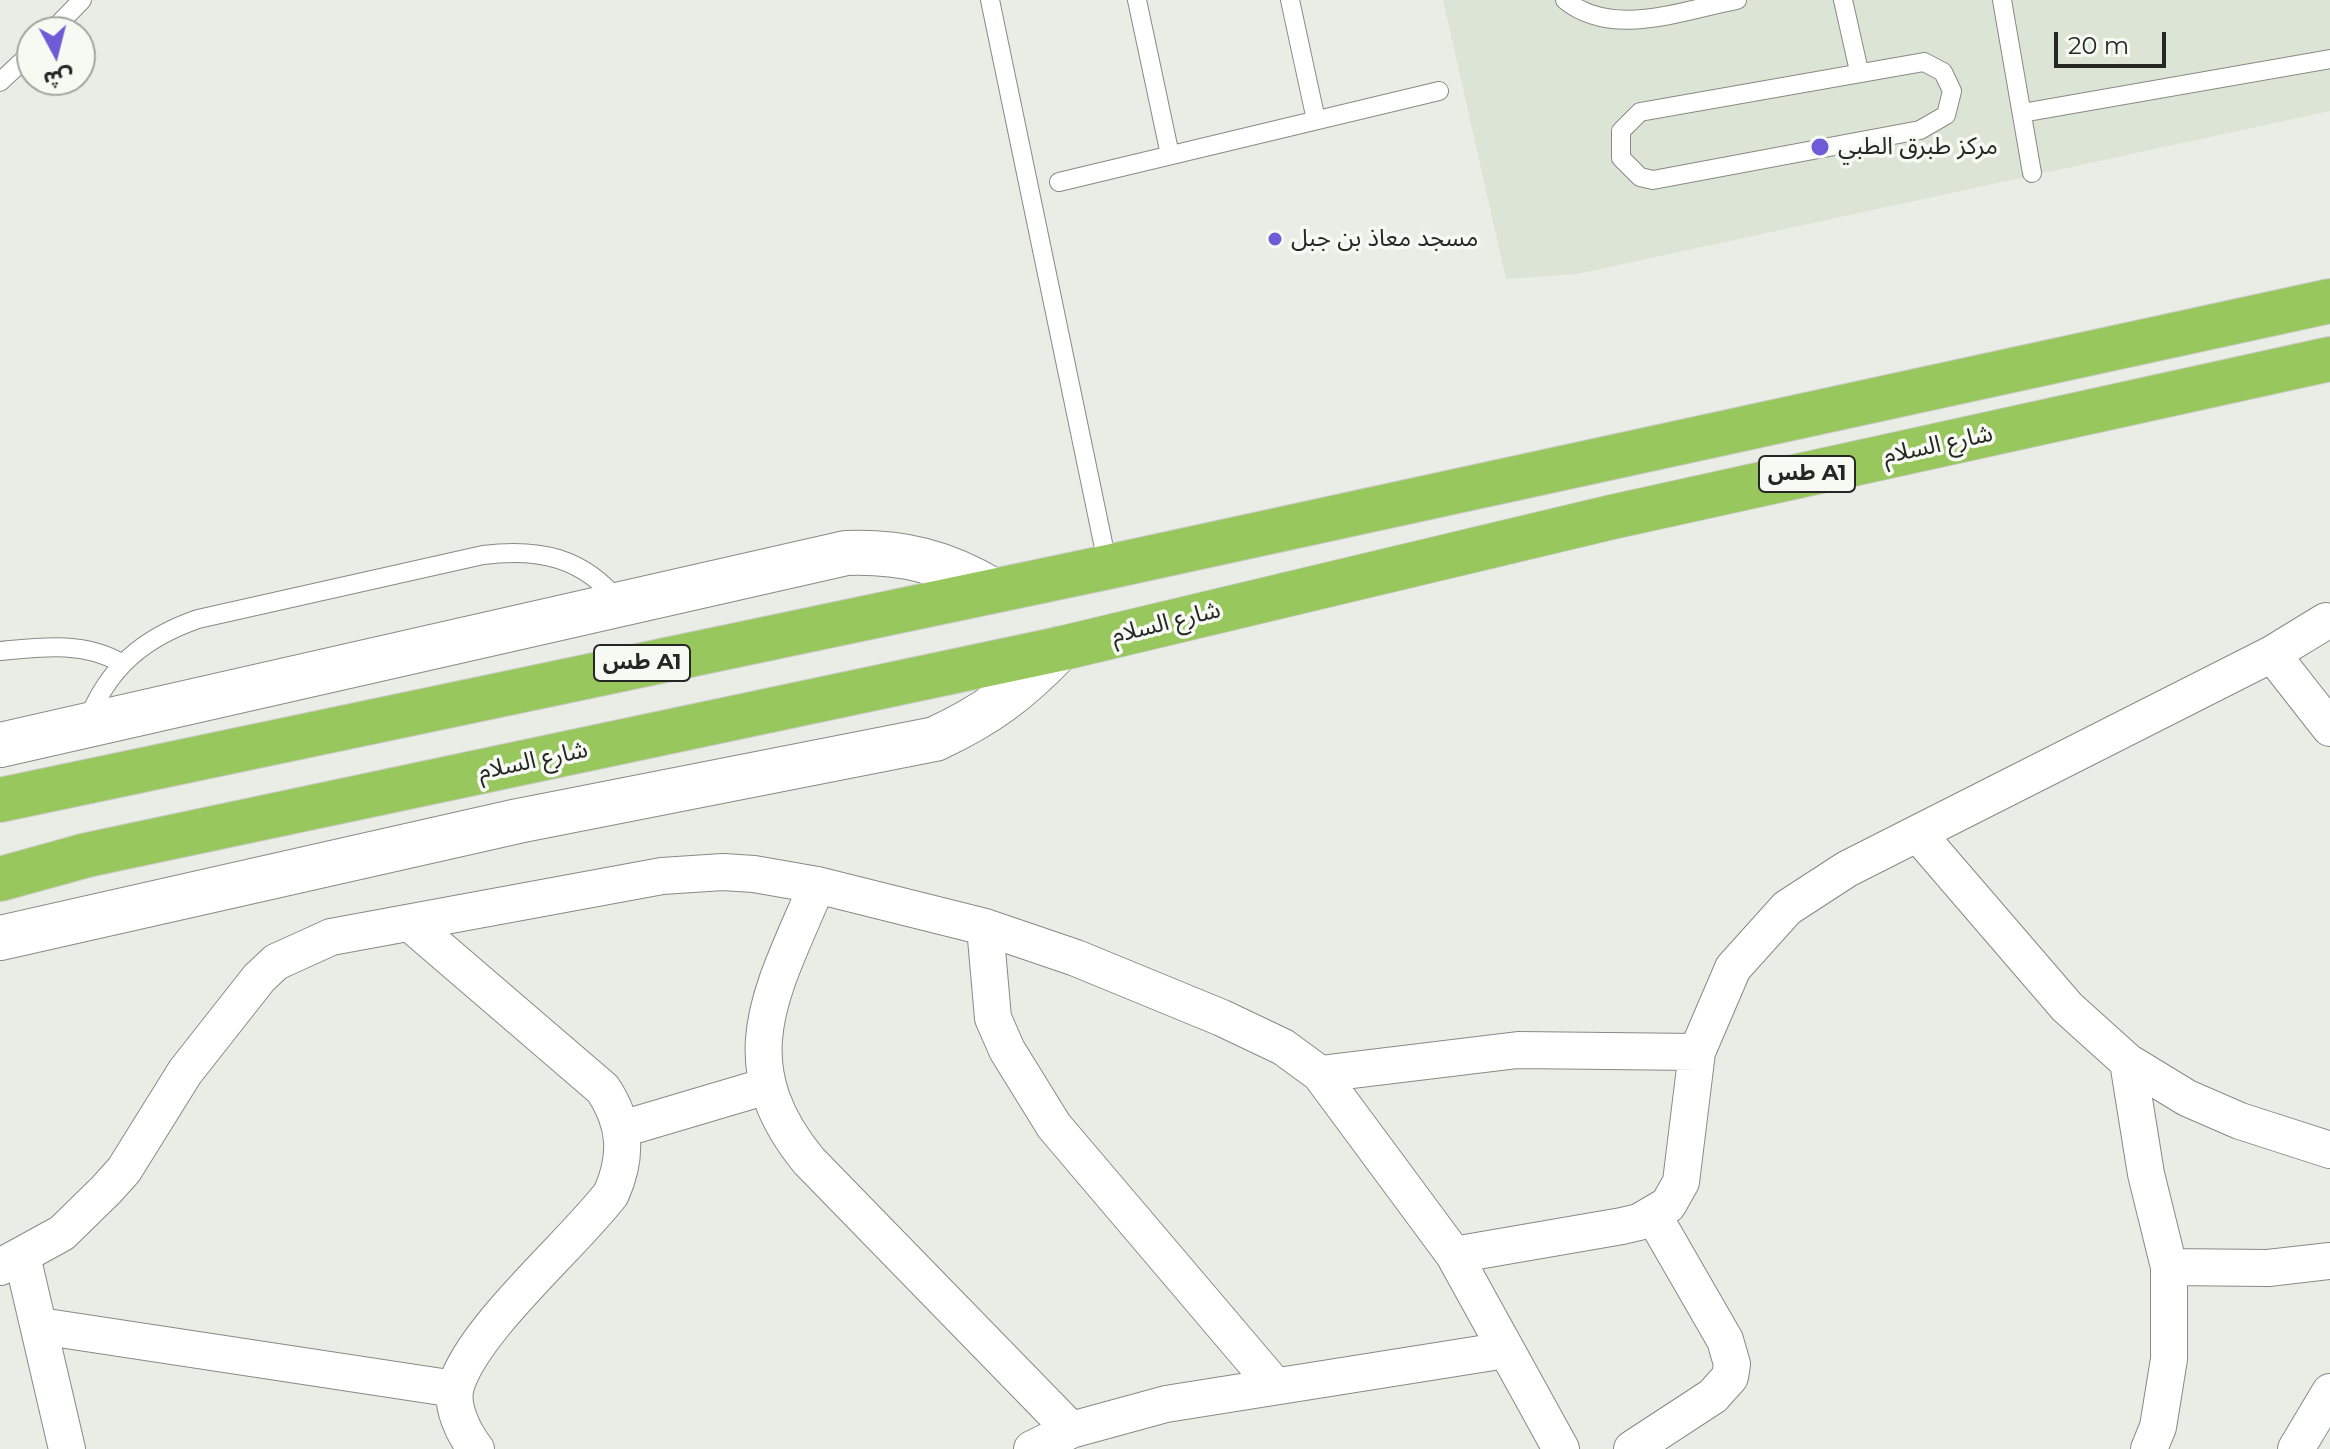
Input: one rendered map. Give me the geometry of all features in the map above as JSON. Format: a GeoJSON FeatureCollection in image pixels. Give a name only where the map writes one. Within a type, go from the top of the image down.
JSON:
{"type":"FeatureCollection","features":[{"type":"Feature","properties":{"kind":"highway","name":"طس A1"},"geometry":{"type":"LineString","coordinates":[[0,800],[1108,567],[2330,301]]}},
{"type":"Feature","properties":{"kind":"highway","name":"شارع السلام"},"geometry":{"type":"LineString","coordinates":[[0,879],[87,855],[1059,649],[1612,517],[2330,359]]}},
{"type":"Feature","properties":{"kind":"street"},"geometry":{"type":"LineString","coordinates":[[0,745],[87,722],[816,558],[877,552],[938,562],[992,590]]}},
{"type":"Feature","properties":{"kind":"street"},"geometry":{"type":"LineString","coordinates":[[1454,1255],[1622,1226],[1653,1215],[1668,1205],[1681,1182],[1697,1052],[1733,968],[1787,908],[1847,869],[2272,654],[2326,621]]}},
{"type":"Feature","properties":{"kind":"street"},"geometry":{"type":"LineString","coordinates":[[0,938],[518,821],[935,739],[982,717],[1013,695],[1059,649]]}},
{"type":"Feature","properties":{"kind":"street"},"geometry":{"type":"LineString","coordinates":[[2272,654],[2330,728]]}},
{"type":"Feature","properties":{"kind":"street"},"geometry":{"type":"LineString","coordinates":[[1918,834],[2067,1007],[2128,1062],[2187,1098],[2240,1121],[2330,1150]]}},
{"type":"Feature","properties":{"kind":"street"},"geometry":{"type":"LineString","coordinates":[[67,1449],[40,1326],[11,1262],[62,1233],[124,1170],[195,1059],[242,997],[276,962],[331,937],[692,872],[754,874],[817,885],[985,927],[1076,958],[1222,1018],[1283,1047],[1320,1074],[1454,1255],[1561,1449]]}},
{"type":"Feature","properties":{"kind":"street"},"geometry":{"type":"LineString","coordinates":[[817,885],[771,998],[762,1054],[767,1086],[791,1139],[1071,1430]]}},
{"type":"Feature","properties":{"kind":"street"},"geometry":{"type":"LineString","coordinates":[[411,924],[603,1089],[615,1107],[622,1129],[622,1162],[611,1194],[468,1359],[455,1389],[458,1415],[476,1449]]}},
{"type":"Feature","properties":{"kind":"street"},"geometry":{"type":"LineString","coordinates":[[985,927],[993,1018],[1007,1050],[1054,1126],[1275,1386]]}},
{"type":"Feature","properties":{"kind":"street"},"geometry":{"type":"LineString","coordinates":[[1320,1074],[1518,1050],[1697,1052]]}},
{"type":"Feature","properties":{"kind":"street"},"geometry":{"type":"LineString","coordinates":[[2128,1062],[2146,1174],[2169,1267],[2169,1359],[2158,1427],[2149,1449]]}},
{"type":"Feature","properties":{"kind":"street"},"geometry":{"type":"LineString","coordinates":[[622,1129],[767,1086]]}},
{"type":"Feature","properties":{"kind":"street"},"geometry":{"type":"LineString","coordinates":[[1632,1449],[1713,1396],[1730,1377],[1732,1364],[1731,1351],[1653,1215]]}},
{"type":"Feature","properties":{"kind":"street"},"geometry":{"type":"LineString","coordinates":[[2169,1267],[2268,1268],[2330,1261]]}},
{"type":"Feature","properties":{"kind":"street"},"geometry":{"type":"LineString","coordinates":[[40,1326],[455,1389]]}},
{"type":"Feature","properties":{"kind":"street"},"geometry":{"type":"LineString","coordinates":[[1032,1449],[1071,1430],[1166,1404],[1506,1350]]}},
{"type":"Feature","properties":{"kind":"street"},"geometry":{"type":"LineString","coordinates":[[2296,1449],[2330,1392]]}},
{"type":"Feature","properties":{"kind":"lane"},"geometry":{"type":"LineString","coordinates":[[66,16],[82,0]]}},
{"type":"Feature","properties":{"kind":"lane"},"geometry":{"type":"LineString","coordinates":[[990,0],[1108,567]]}},
{"type":"Feature","properties":{"kind":"lane"},"geometry":{"type":"LineString","coordinates":[[1137,0],[1170,155]]}},
{"type":"Feature","properties":{"kind":"lane"},"geometry":{"type":"LineString","coordinates":[[1290,0],[1316,120]]}},
{"type":"Feature","properties":{"kind":"lane"},"geometry":{"type":"LineString","coordinates":[[1565,0],[1579,10],[1612,21],[1737,0]]}},
{"type":"Feature","properties":{"kind":"lane"},"geometry":{"type":"LineString","coordinates":[[1843,0],[1859,71]]}},
{"type":"Feature","properties":{"kind":"lane"},"geometry":{"type":"LineString","coordinates":[[2002,0],[2032,173]]}},
{"type":"Feature","properties":{"kind":"lane"},"geometry":{"type":"LineString","coordinates":[[2022,113],[2330,59]]}},
{"type":"Feature","properties":{"kind":"lane"},"geometry":{"type":"LineString","coordinates":[[1915,62],[1934,65],[1950,80],[1951,104],[1946,115],[1920,130],[1653,180],[1640,177],[1621,158],[1621,131],[1640,112],[1859,71],[1915,62]]}},
{"type":"Feature","properties":{"kind":"lane"},"geometry":{"type":"LineString","coordinates":[[0,82],[16,67]]}},
{"type":"Feature","properties":{"kind":"lane"},"geometry":{"type":"LineString","coordinates":[[1059,182],[1439,91]]}},
{"type":"Feature","properties":{"kind":"lane"},"geometry":{"type":"LineString","coordinates":[[87,722],[95,700],[121,663],[144,643],[198,619],[506,552],[539,552],[571,561],[590,572],[621,604]]}},
{"type":"Feature","properties":{"kind":"lane"},"geometry":{"type":"LineString","coordinates":[[0,651],[79,648],[103,652],[121,663]]}},
{"type":"Feature","properties":{"kind":"shaded area","name":"مركز طبرق الطبي"},"geometry":{"type":"Polygon","coordinates":[[[1443,0],[2330,0],[2330,111],[1577,274],[1506,279],[1443,0]]]}},
{"type":"Feature","properties":{"kind":"place","name":"مركز طبرق الطبي"},"geometry":{"type":"Point","coordinates":[1820,147]}},
{"type":"Feature","properties":{"kind":"place","name":"مسجد معاذ بن جبل"},"geometry":{"type":"Point","coordinates":[1275,239]}}]}
